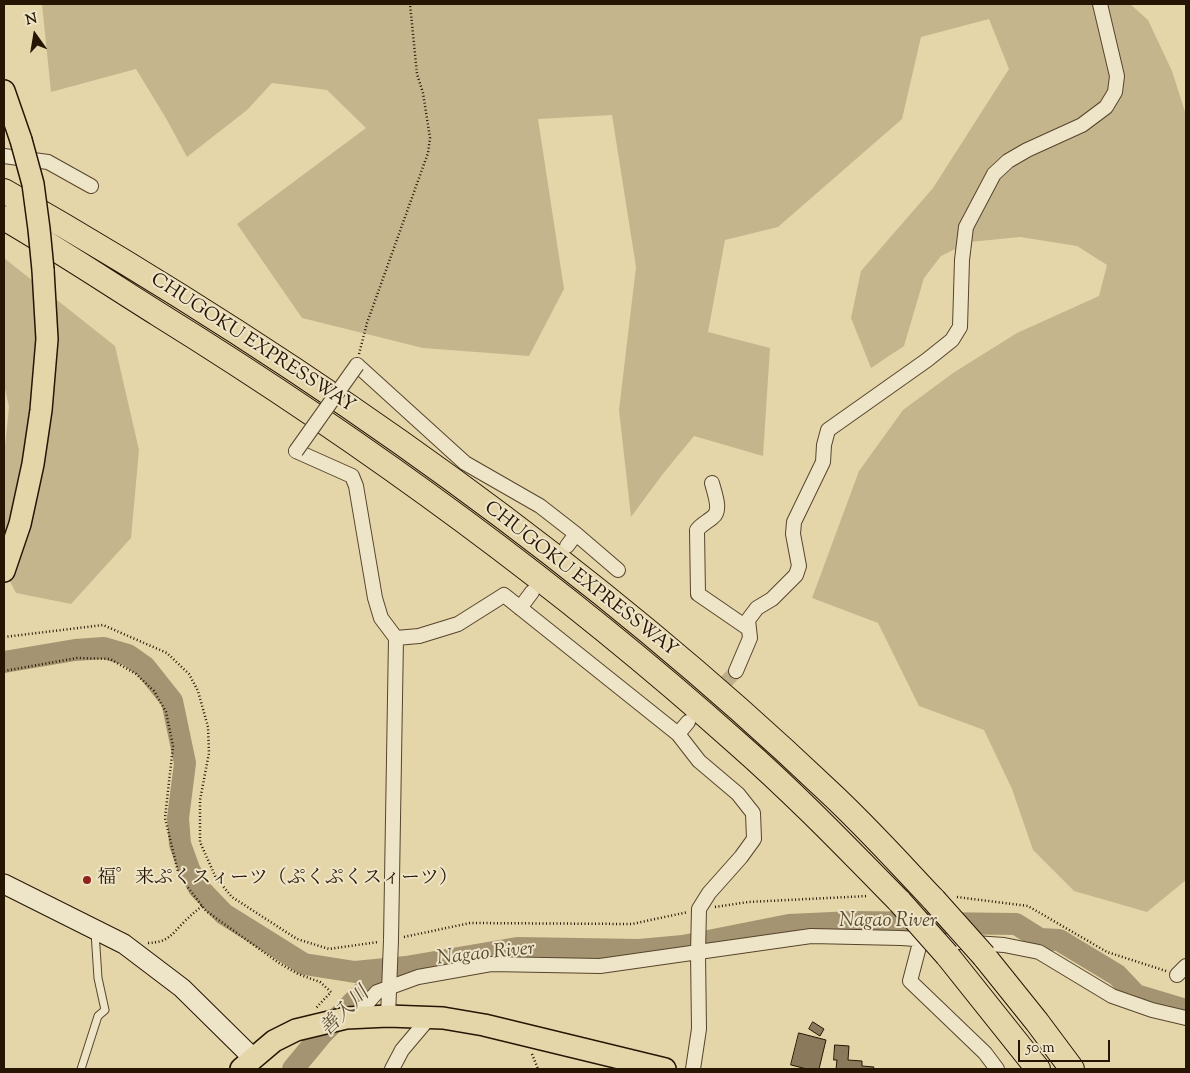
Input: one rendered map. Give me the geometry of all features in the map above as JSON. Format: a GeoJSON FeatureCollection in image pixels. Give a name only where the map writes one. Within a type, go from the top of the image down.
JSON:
{"type":"FeatureCollection","features":[{"type":"Feature","properties":{"kind":"highway","name":"CHUGOKU EXPRESSWAY"},"geometry":{"type":"LineString","coordinates":[[4,191],[185,298],[362,416],[444,474],[577,574],[669,648],[753,721],[829,791],[872,834],[984,956],[1072,1069]]}},
{"type":"Feature","properties":{"kind":"highway","name":"CHUGOKU EXPRESSWAY"},"geometry":{"type":"LineString","coordinates":[[4,218],[236,363],[343,436],[557,592],[651,668],[738,743],[809,809],[900,902],[947,955],[1038,1069]]}},
{"type":"Feature","properties":{"kind":"main road"},"geometry":{"type":"LineString","coordinates":[[4,91],[33,184],[43,270],[47,339],[45,375],[33,464],[20,524],[4,571]]}},
{"type":"Feature","properties":{"kind":"main road"},"geometry":{"type":"LineString","coordinates":[[253,1065],[274,1042],[311,1019],[388,1016],[429,1018],[484,1025],[665,1069]]}},
{"type":"Feature","properties":{"kind":"street"},"geometry":{"type":"LineString","coordinates":[[736,671],[750,638],[748,620],[757,608],[772,599],[796,576],[799,566],[793,534],[794,522],[822,462],[828,430],[927,360],[952,340],[960,327],[962,260],[966,227],[994,174],[1008,161],[1027,150],[1082,125],[1106,108],[1115,92],[1116,76],[1100,4]]}},
{"type":"Feature","properties":{"kind":"street"},"geometry":{"type":"LineString","coordinates":[[4,156],[48,162],[91,186]]}},
{"type":"Feature","properties":{"kind":"street"},"geometry":{"type":"LineString","coordinates":[[388,1016],[396,638],[381,618],[375,598],[356,486],[352,476],[296,451],[357,365],[465,463],[540,506],[618,570]]}},
{"type":"Feature","properties":{"kind":"street"},"geometry":{"type":"LineString","coordinates":[[712,483],[717,511],[714,517],[703,523],[697,530],[698,594],[749,629]]}},
{"type":"Feature","properties":{"kind":"street"},"geometry":{"type":"LineString","coordinates":[[567,546],[576,534]]}},
{"type":"Feature","properties":{"kind":"street"},"geometry":{"type":"LineString","coordinates":[[520,608],[532,592]]}},
{"type":"Feature","properties":{"kind":"street"},"geometry":{"type":"LineString","coordinates":[[396,638],[419,636],[458,624],[504,595],[678,734],[700,760],[738,794],[753,813],[754,839],[741,857],[709,892],[699,909],[699,1029],[693,1069]]}},
{"type":"Feature","properties":{"kind":"street"},"geometry":{"type":"LineString","coordinates":[[678,734],[688,722]]}},
{"type":"Feature","properties":{"kind":"street"},"geometry":{"type":"LineString","coordinates":[[4,884],[124,944],[182,988],[253,1065]]}},
{"type":"Feature","properties":{"kind":"street"},"geometry":{"type":"LineString","coordinates":[[350,1018],[377,992],[389,987],[418,977],[491,964],[600,966],[811,936],[921,939],[1004,945],[1039,952],[1112,996],[1152,1010],[1186,1018]]}},
{"type":"Feature","properties":{"kind":"street"},"geometry":{"type":"LineString","coordinates":[[921,939],[910,981],[985,1052],[997,1069]]}},
{"type":"Feature","properties":{"kind":"street"},"geometry":{"type":"LineString","coordinates":[[392,1069],[402,1050],[429,1018]]}},
{"type":"Feature","properties":{"kind":"lane"},"geometry":{"type":"LineString","coordinates":[[81,1069],[98,1016],[105,1010],[98,978],[95,930]]}},
{"type":"Feature","properties":{"kind":"path"},"geometry":{"type":"LineString","coordinates":[[357,365],[367,323],[428,153],[430,138],[423,93],[417,74],[410,4]]}},
{"type":"Feature","properties":{"kind":"path"},"geometry":{"type":"LineString","coordinates":[[4,637],[104,626],[167,653],[189,674],[198,691],[208,727],[210,753],[200,800],[200,842],[216,878],[232,897],[297,939],[330,949],[390,940],[470,923],[632,924],[699,909],[748,902],[868,896]]}},
{"type":"Feature","properties":{"kind":"path"},"geometry":{"type":"LineString","coordinates":[[4,671],[77,658],[110,659],[136,674],[154,691],[166,712],[174,746],[166,818],[168,836],[179,876],[206,911],[279,963],[298,974],[320,982],[331,992],[311,1019]]}},
{"type":"Feature","properties":{"kind":"path"},"geometry":{"type":"LineString","coordinates":[[957,897],[1028,906],[1106,952],[1182,970]]}},
{"type":"Feature","properties":{"kind":"path"},"geometry":{"type":"LineString","coordinates":[[124,944],[160,942],[172,936],[202,906]]}},
{"type":"Feature","properties":{"kind":"shaded area"},"geometry":{"type":"Polygon","coordinates":[[[42,4],[1130,4],[1148,20],[1172,71],[1186,115],[1186,880],[1147,912],[1074,891],[1033,850],[1012,789],[984,730],[919,706],[878,623],[812,598],[859,471],[903,410],[953,373],[1017,333],[1099,296],[1107,265],[1077,246],[1020,237],[970,242],[941,256],[924,278],[904,346],[871,368],[851,318],[861,271],[933,188],[1009,69],[989,19],[921,37],[902,119],[778,227],[725,240],[708,332],[770,348],[763,456],[694,436],[631,517],[619,410],[636,267],[612,115],[538,119],[564,289],[529,356],[423,348],[302,318],[237,224],[366,128],[327,90],[272,83],[247,110],[187,157],[136,69],[51,92],[42,4]]]}},
{"type":"Feature","properties":{"kind":"shaded area"},"geometry":{"type":"Polygon","coordinates":[[[4,258],[115,346],[139,450],[131,538],[71,604],[16,593],[4,570],[4,456],[9,407],[4,384],[4,258]]]}},
{"type":"Feature","properties":{"kind":"building"},"geometry":{"type":"Polygon","coordinates":[[[813,1022],[824,1029],[820,1036],[809,1029],[813,1022]]]}},
{"type":"Feature","properties":{"kind":"building"},"geometry":{"type":"Polygon","coordinates":[[[799,1033],[826,1040],[819,1069],[807,1069],[791,1065],[799,1033]]]}},
{"type":"Feature","properties":{"kind":"building"},"geometry":{"type":"Polygon","coordinates":[[[835,1045],[849,1046],[848,1060],[862,1061],[862,1066],[874,1067],[873,1069],[836,1069],[837,1060],[834,1060],[835,1045]]]}},
{"type":"Feature","properties":{"kind":"waterway","name":"Nagao River"},"geometry":{"type":"LineString","coordinates":[[4,662],[75,650],[104,648],[128,655],[145,667],[172,701],[185,763],[178,818],[180,844],[189,869],[199,888],[224,914],[304,964],[355,972],[406,967],[517,948],[639,950],[683,946],[789,925],[853,922],[1016,924],[1040,939],[1059,940],[1117,975],[1136,995],[1186,1010]]}},
{"type":"Feature","properties":{"kind":"waterway","name":"善入川"},"geometry":{"type":"LineString","coordinates":[[293,1069],[322,1034],[364,991],[399,971]]}},
{"type":"Feature","properties":{"kind":"tunnel"},"geometry":{"type":"LineString","coordinates":[[696,714],[736,671]]}},
{"type":"Feature","properties":{"kind":"place","name":"福゜来ぷくスィーツ（ぷくぷくスィーツ）"},"geometry":{"type":"Point","coordinates":[87,880]}}]}
